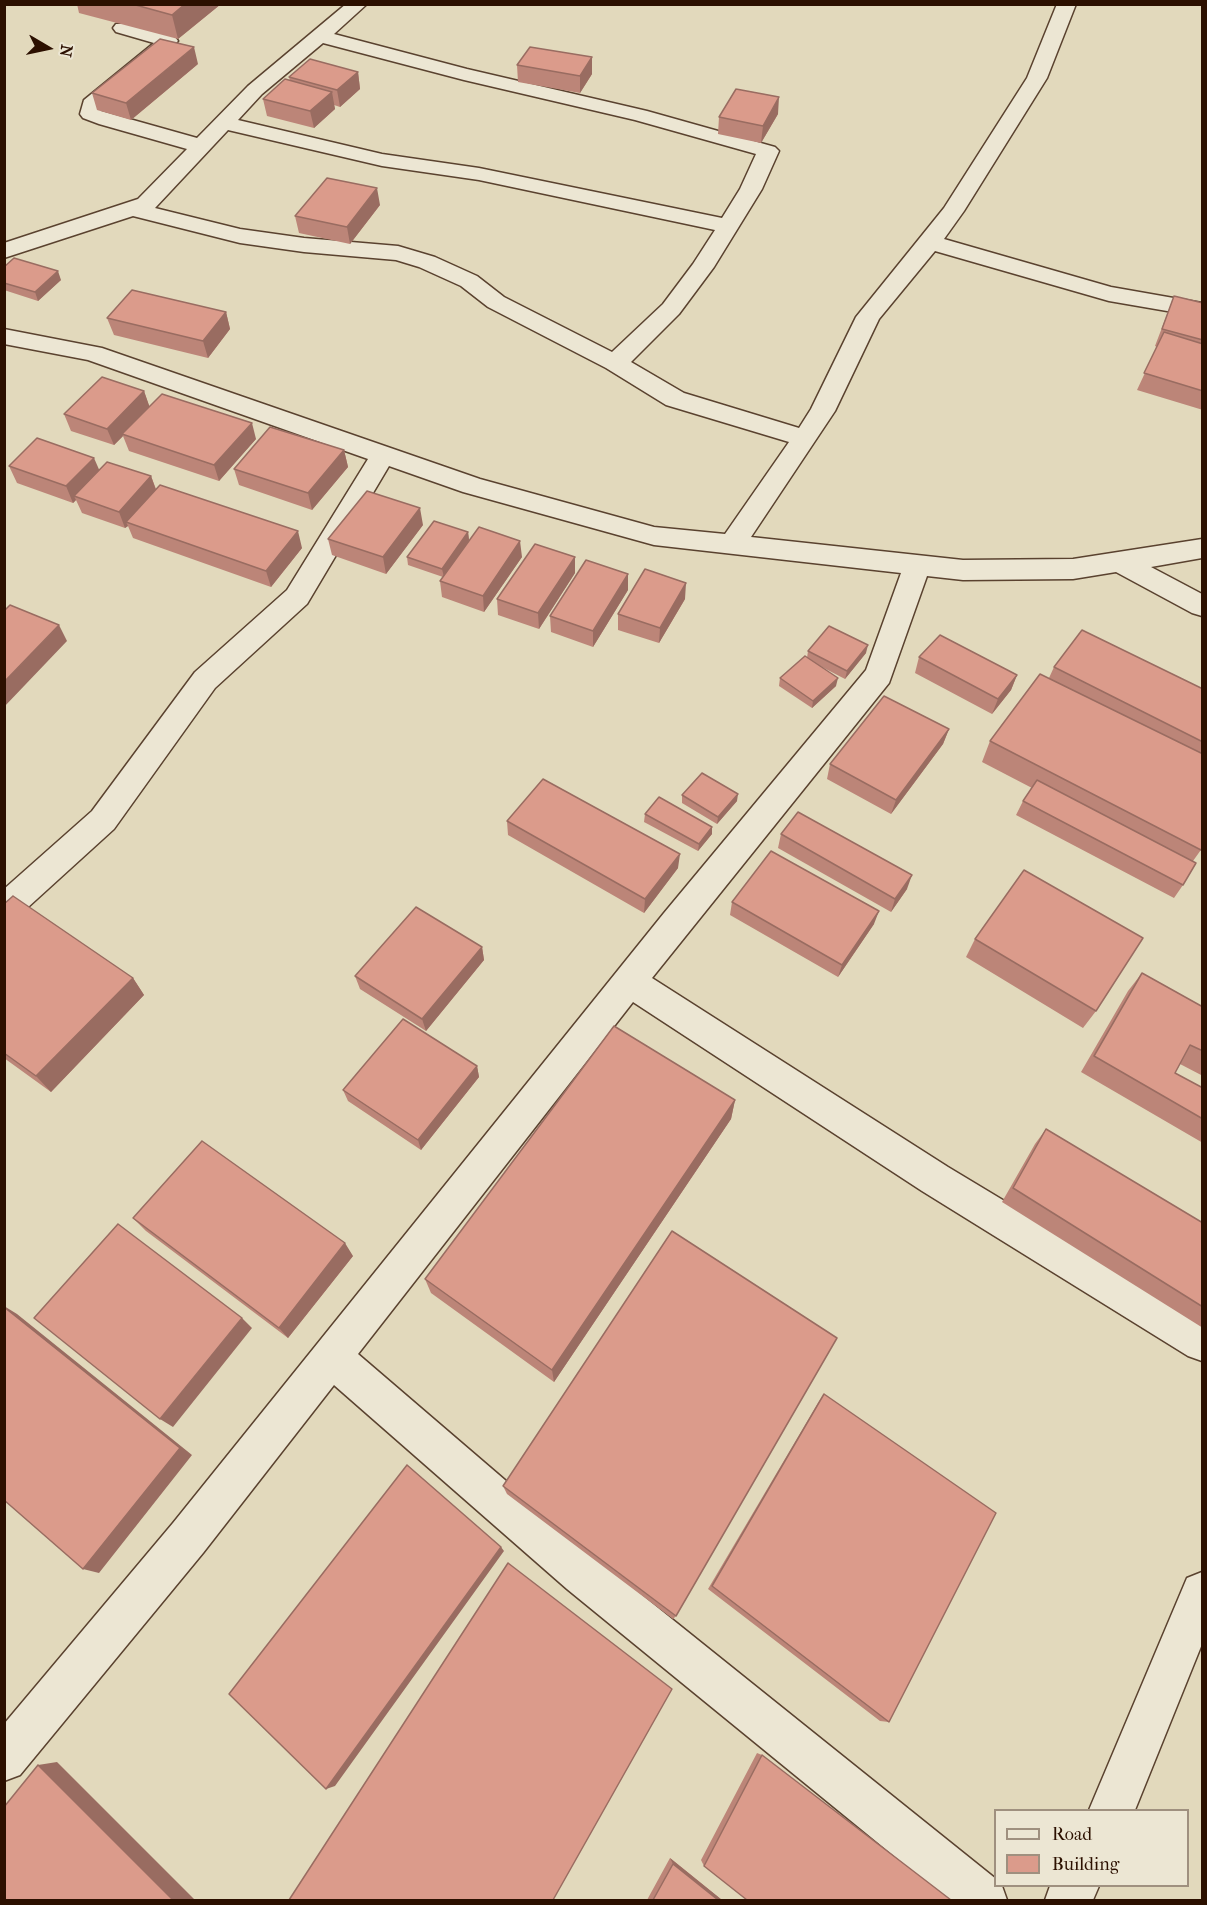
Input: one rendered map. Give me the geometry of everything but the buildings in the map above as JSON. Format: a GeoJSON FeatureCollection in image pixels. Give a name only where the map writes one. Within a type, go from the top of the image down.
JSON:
{"type":"FeatureCollection","features":[{"type":"Feature","properties":{"kind":"street"},"geometry":{"type":"LineString","coordinates":[[4,251],[146,204],[255,90],[358,4]]}},
{"type":"Feature","properties":{"kind":"street"},"geometry":{"type":"LineString","coordinates":[[732,545],[823,411],[868,317],[953,211],[1037,78],[1067,4]]}},
{"type":"Feature","properties":{"kind":"street"},"geometry":{"type":"LineString","coordinates":[[123,28],[168,41],[91,105],[90,114],[201,146]]}},
{"type":"Feature","properties":{"kind":"street"},"geometry":{"type":"LineString","coordinates":[[320,36],[464,74],[640,115],[768,152],[751,189],[704,267],[671,309],[615,363]]}},
{"type":"Feature","properties":{"kind":"street"},"geometry":{"type":"LineString","coordinates":[[223,123],[382,160],[490,177],[727,226]]}},
{"type":"Feature","properties":{"kind":"street"},"geometry":{"type":"LineString","coordinates":[[133,209],[240,236],[408,256],[469,281],[506,308],[615,363],[675,399],[805,438]]}},
{"type":"Feature","properties":{"kind":"street"},"geometry":{"type":"LineString","coordinates":[[930,242],[1109,294],[1203,310]]}},
{"type":"Feature","properties":{"kind":"street"},"geometry":{"type":"LineString","coordinates":[[4,336],[93,353],[472,486],[654,536],[963,570],[1073,569],[1203,549]]}},
{"type":"Feature","properties":{"kind":"street"},"geometry":{"type":"LineString","coordinates":[[4,909],[103,820],[205,680],[297,597],[384,454]]}},
{"type":"Feature","properties":{"kind":"street"},"geometry":{"type":"LineString","coordinates":[[1120,562],[1203,606]]}},
{"type":"Feature","properties":{"kind":"street"},"geometry":{"type":"LineString","coordinates":[[4,1759],[188,1538],[630,982],[879,675],[917,565]]}},
{"type":"Feature","properties":{"kind":"street"},"geometry":{"type":"LineString","coordinates":[[630,982],[935,1179],[1203,1342]]}},
{"type":"Feature","properties":{"kind":"street"},"geometry":{"type":"LineString","coordinates":[[332,1357],[582,1574],[984,1900]]}},
{"type":"Feature","properties":{"kind":"street"},"geometry":{"type":"LineString","coordinates":[[1112,1809],[1203,1593]]}}]}
